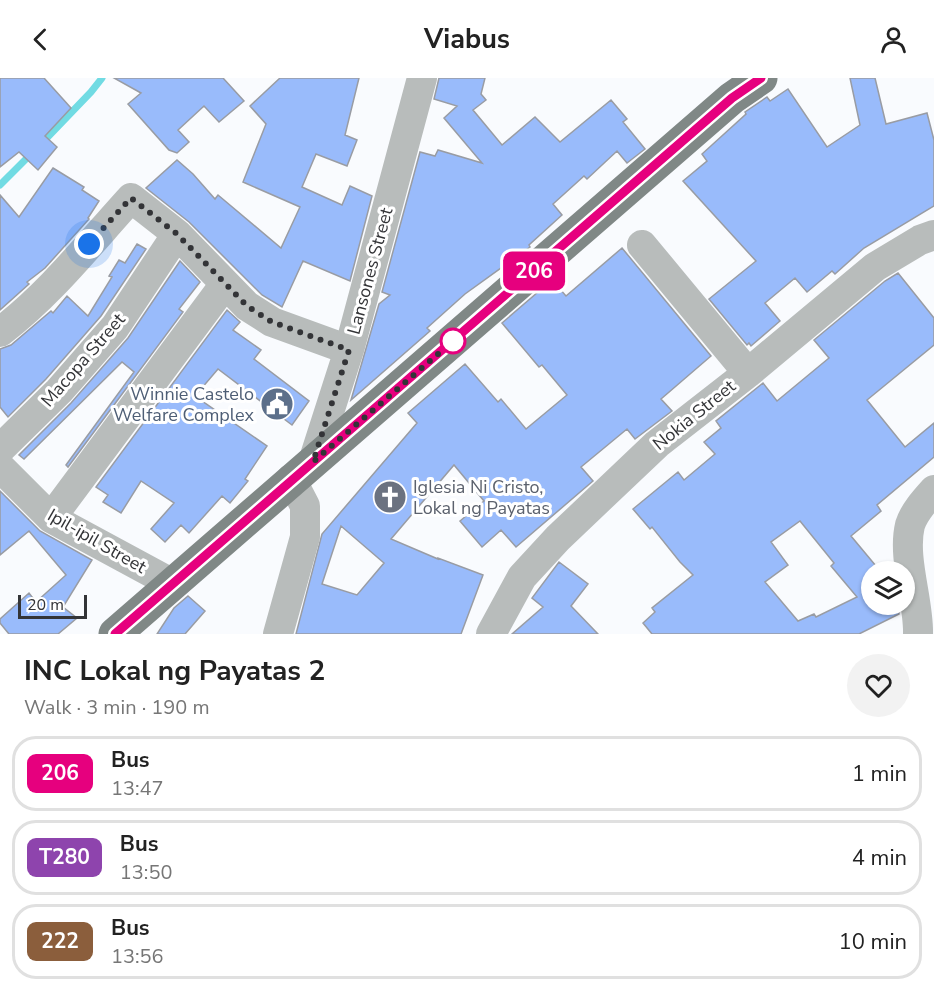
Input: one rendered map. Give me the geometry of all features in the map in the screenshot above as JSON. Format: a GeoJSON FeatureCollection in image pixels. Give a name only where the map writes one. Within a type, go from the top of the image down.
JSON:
{"type":"FeatureCollection","features":[{"type":"Feature","properties":{"kind":"main road"},"geometry":{"type":"LineString","coordinates":[[115,634],[302,471],[729,88],[761,78]]}},
{"type":"Feature","properties":{"kind":"street","name":"Lansones Street"},"geometry":{"type":"LineString","coordinates":[[302,471],[349,350],[422,78]]}},
{"type":"Feature","properties":{"kind":"street"},"geometry":{"type":"LineString","coordinates":[[0,332],[19,318],[44,294],[131,198],[177,234],[247,306],[272,322],[349,350]]}},
{"type":"Feature","properties":{"kind":"street","name":"Macopa Street"},"geometry":{"type":"LineString","coordinates":[[0,449],[59,391],[115,327],[177,234]]}},
{"type":"Feature","properties":{"kind":"street","name":"Nokia Street"},"geometry":{"type":"LineString","coordinates":[[491,634],[522,577],[558,538],[657,444],[748,373],[875,267],[920,240],[934,235]]}},
{"type":"Feature","properties":{"kind":"street"},"geometry":{"type":"LineString","coordinates":[[642,246],[748,373]]}},
{"type":"Feature","properties":{"kind":"street"},"geometry":{"type":"LineString","coordinates":[[51,518],[225,284]]}},
{"type":"Feature","properties":{"kind":"street","name":"Ipil-ipil Street"},"geometry":{"type":"LineString","coordinates":[[0,467],[51,518],[174,584]]}},
{"type":"Feature","properties":{"kind":"street"},"geometry":{"type":"LineString","coordinates":[[278,634],[305,537],[302,471]]}},
{"type":"Feature","properties":{"kind":"street"},"geometry":{"type":"LineString","coordinates":[[918,634],[909,555],[910,526],[918,508],[934,490]]}},
{"type":"Feature","properties":{"kind":"building"},"geometry":{"type":"Polygon","coordinates":[[[0,78],[44,78],[71,108],[45,136],[57,147],[38,170],[19,152],[0,167],[0,78]]]}},
{"type":"Feature","properties":{"kind":"building"},"geometry":{"type":"Polygon","coordinates":[[[114,78],[223,78],[244,101],[219,122],[204,106],[178,130],[189,142],[177,153],[169,150],[128,104],[141,93],[114,78]]]}},
{"type":"Feature","properties":{"kind":"building"},"geometry":{"type":"Polygon","coordinates":[[[280,78],[359,78],[345,135],[357,140],[347,166],[316,154],[302,187],[342,205],[350,186],[372,196],[350,281],[303,261],[282,307],[262,295],[189,222],[146,188],[177,160],[215,199],[218,195],[281,248],[300,207],[243,182],[266,124],[250,106],[280,78]]]}},
{"type":"Feature","properties":{"kind":"building"},"geometry":{"type":"Polygon","coordinates":[[[439,78],[485,78],[481,94],[486,100],[473,110],[502,145],[535,117],[560,142],[611,100],[627,119],[623,122],[645,149],[627,163],[617,151],[587,179],[584,176],[553,204],[562,215],[529,245],[530,247],[465,294],[427,328],[430,331],[351,400],[379,304],[390,295],[382,292],[420,152],[435,156],[438,150],[482,163],[444,118],[457,106],[434,99],[439,78]]]}},
{"type":"Feature","properties":{"kind":"building"},"geometry":{"type":"Polygon","coordinates":[[[850,78],[875,78],[886,124],[927,113],[934,140],[934,206],[864,248],[835,274],[832,271],[807,292],[795,278],[765,303],[780,321],[751,346],[749,343],[747,345],[709,299],[756,261],[683,181],[707,161],[702,154],[746,114],[745,112],[767,97],[770,101],[788,89],[827,147],[860,125],[850,78]]]}},
{"type":"Feature","properties":{"kind":"building"},"geometry":{"type":"Polygon","coordinates":[[[53,168],[84,187],[82,190],[99,201],[89,219],[45,268],[27,282],[29,284],[0,310],[0,195],[19,217],[53,168]]]}},
{"type":"Feature","properties":{"kind":"building"},"geometry":{"type":"Polygon","coordinates":[[[137,244],[146,249],[101,316],[46,379],[8,417],[0,407],[0,349],[11,345],[51,311],[53,313],[67,296],[88,316],[112,277],[109,276],[119,260],[125,263],[137,244]]]}},
{"type":"Feature","properties":{"kind":"building"},"geometry":{"type":"Polygon","coordinates":[[[622,248],[711,356],[661,399],[672,411],[635,439],[627,429],[581,467],[593,481],[516,547],[501,530],[482,547],[460,521],[484,501],[454,465],[391,539],[483,575],[461,634],[296,634],[322,534],[417,423],[408,413],[465,364],[498,402],[501,399],[526,429],[567,395],[542,365],[539,367],[502,323],[552,280],[566,296],[622,248]],[[341,526],[322,584],[357,595],[384,563],[341,526]]]}},
{"type":"Feature","properties":{"kind":"building"},"geometry":{"type":"Polygon","coordinates":[[[180,261],[200,282],[179,309],[183,312],[68,467],[66,465],[134,372],[122,362],[24,459],[19,455],[71,403],[128,338],[180,261]]]}},
{"type":"Feature","properties":{"kind":"building"},"geometry":{"type":"Polygon","coordinates":[[[898,273],[934,318],[934,345],[867,400],[905,447],[934,423],[934,457],[877,505],[881,511],[851,536],[872,561],[861,561],[861,615],[897,615],[859,634],[652,634],[643,623],[655,612],[652,608],[693,575],[652,527],[650,529],[633,509],[678,472],[684,480],[715,454],[704,442],[721,428],[716,421],[763,383],[777,401],[829,358],[814,340],[885,281],[898,273]],[[800,521],[771,542],[788,565],[765,582],[798,621],[814,614],[816,617],[857,597],[831,566],[834,563],[800,521]]]}},
{"type":"Feature","properties":{"kind":"building"},"geometry":{"type":"Polygon","coordinates":[[[227,310],[240,322],[233,330],[261,350],[254,359],[309,401],[292,425],[218,369],[195,396],[267,446],[245,479],[248,481],[230,503],[222,496],[189,533],[181,525],[165,542],[151,529],[174,503],[141,481],[121,513],[103,502],[108,495],[96,487],[227,310]]]}},
{"type":"Feature","properties":{"kind":"building"},"geometry":{"type":"Polygon","coordinates":[[[0,491],[40,531],[92,560],[63,607],[77,618],[58,634],[9,634],[0,623],[0,619],[29,593],[36,602],[66,575],[29,531],[0,555],[0,491]]]}},
{"type":"Feature","properties":{"kind":"building"},"geometry":{"type":"Polygon","coordinates":[[[559,562],[588,584],[571,606],[598,634],[512,634],[543,607],[532,598],[559,562]]]}},
{"type":"Feature","properties":{"kind":"building"},"geometry":{"type":"Polygon","coordinates":[[[188,596],[205,611],[185,634],[157,634],[174,608],[188,596]]]}},
{"type":"Feature","properties":{"kind":"waterway"},"geometry":{"type":"LineString","coordinates":[[42,143],[102,78]]}},
{"type":"Feature","properties":{"kind":"waterway"},"geometry":{"type":"LineString","coordinates":[[0,185],[32,153]]}},
{"type":"Feature","properties":{"kind":"bus line","name":"206"},"geometry":{"type":"LineString","coordinates":[[115,634],[732,98],[761,78]]}},
{"type":"Feature","properties":{"kind":"place","name":"Winnie Castelo Welfare Complex"},"geometry":{"type":"Point","coordinates":[277,404]}},
{"type":"Feature","properties":{"kind":"place","name":"Iglesia Ni Cristo, Lokal ng Payatas"},"geometry":{"type":"Point","coordinates":[390,497]}},
{"type":"Feature","properties":{"kind":"route"},"geometry":{"type":"LineString","coordinates":[[89,244],[131,198],[177,234],[247,306],[272,322],[349,350],[313,462],[453,341]]}}]}
